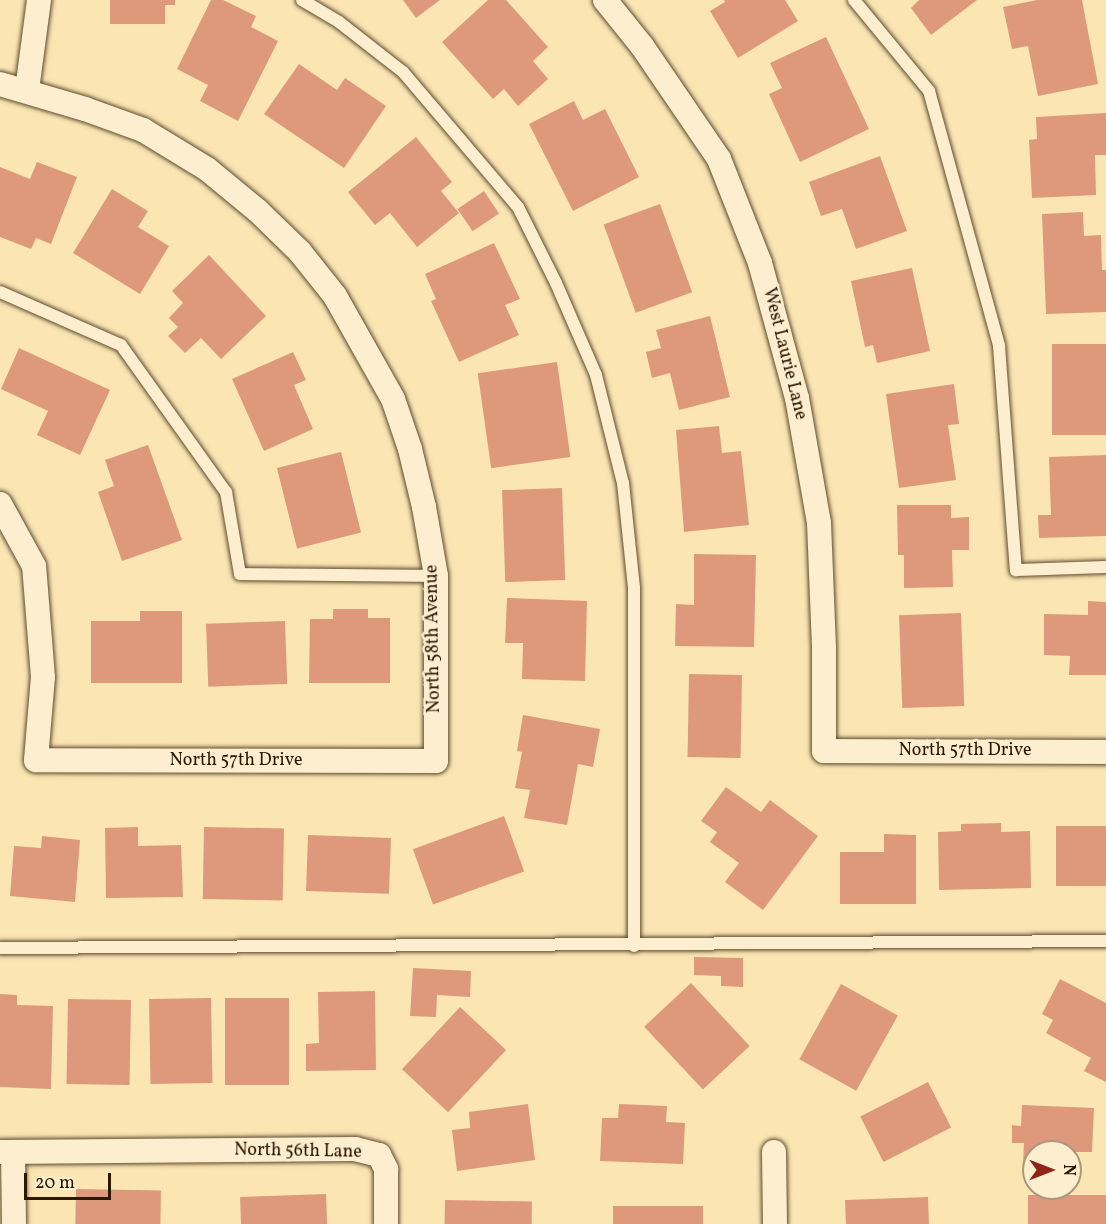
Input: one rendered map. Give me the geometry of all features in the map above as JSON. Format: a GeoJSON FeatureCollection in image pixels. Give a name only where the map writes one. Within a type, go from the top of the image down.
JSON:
{"type":"FeatureCollection","features":[{"type":"Feature","properties":{"kind":"street"},"geometry":{"type":"LineString","coordinates":[[27,90],[39,0]]}},
{"type":"Feature","properties":{"kind":"street","name":"West Laurie Lane"},"geometry":{"type":"LineString","coordinates":[[605,0],[642,46],[719,159],[760,264],[797,398],[819,523],[824,648],[824,751]]}},
{"type":"Feature","properties":{"kind":"street","name":"North 58th Avenue"},"geometry":{"type":"LineString","coordinates":[[0,84],[27,90],[85,109],[152,136],[207,169],[258,211],[300,252],[335,296],[393,399],[413,461],[436,576],[436,761]]}},
{"type":"Feature","properties":{"kind":"street","name":"North 57th Drive"},"geometry":{"type":"LineString","coordinates":[[0,504],[34,566],[43,677],[36,760],[436,761]]}},
{"type":"Feature","properties":{"kind":"street","name":"North 57th Drive"},"geometry":{"type":"LineString","coordinates":[[824,751],[1106,752]]}},
{"type":"Feature","properties":{"kind":"street","name":"North 56th Lane"},"geometry":{"type":"LineString","coordinates":[[7,1152],[355,1149],[380,1155],[386,1168],[386,1224]]}},
{"type":"Feature","properties":{"kind":"street"},"geometry":{"type":"LineString","coordinates":[[7,1152],[14,1224]]}},
{"type":"Feature","properties":{"kind":"street"},"geometry":{"type":"LineString","coordinates":[[774,1152],[774,1224]]}},
{"type":"Feature","properties":{"kind":"lane"},"geometry":{"type":"LineString","coordinates":[[302,0],[339,22],[403,72],[518,207],[556,283],[596,375],[623,483],[634,588],[634,946]]}},
{"type":"Feature","properties":{"kind":"lane"},"geometry":{"type":"LineString","coordinates":[[854,0],[929,91],[999,346],[1016,570],[1106,567]]}},
{"type":"Feature","properties":{"kind":"lane"},"geometry":{"type":"LineString","coordinates":[[0,292],[121,345],[226,492],[240,574],[436,576]]}},
{"type":"Feature","properties":{"kind":"lane"},"geometry":{"type":"LineString","coordinates":[[0,948],[634,946],[1106,941]]}},
{"type":"Feature","properties":{"kind":"building"},"geometry":{"type":"Polygon","coordinates":[[[110,0],[175,0],[175,5],[165,5],[165,24],[110,24],[110,0]]]}},
{"type":"Feature","properties":{"kind":"building"},"geometry":{"type":"Polygon","coordinates":[[[211,0],[223,0],[256,16],[251,27],[278,41],[238,121],[200,101],[208,85],[177,69],[211,0]]]}},
{"type":"Feature","properties":{"kind":"building"},"geometry":{"type":"Polygon","coordinates":[[[403,0],[440,0],[416,18],[403,0]]]}},
{"type":"Feature","properties":{"kind":"building"},"geometry":{"type":"Polygon","coordinates":[[[488,0],[506,0],[548,47],[533,61],[548,79],[518,106],[504,89],[493,99],[442,42],[488,0]]]}},
{"type":"Feature","properties":{"kind":"building"},"geometry":{"type":"Polygon","coordinates":[[[724,0],[785,0],[798,21],[738,58],[710,11],[725,2],[724,0]]]}},
{"type":"Feature","properties":{"kind":"building"},"geometry":{"type":"Polygon","coordinates":[[[919,0],[977,0],[931,35],[911,8],[919,0]]]}},
{"type":"Feature","properties":{"kind":"building"},"geometry":{"type":"Polygon","coordinates":[[[1037,0],[1082,0],[1098,84],[1038,96],[1028,46],[1012,49],[1003,7],[1037,0]]]}},
{"type":"Feature","properties":{"kind":"building"},"geometry":{"type":"Polygon","coordinates":[[[826,37],[869,129],[800,162],[769,94],[782,88],[770,63],[826,37]]]}},
{"type":"Feature","properties":{"kind":"building"},"geometry":{"type":"Polygon","coordinates":[[[299,64],[337,90],[345,78],[386,106],[344,168],[264,114],[299,64]]]}},
{"type":"Feature","properties":{"kind":"building"},"geometry":{"type":"Polygon","coordinates":[[[574,101],[583,120],[605,109],[639,177],[573,211],[529,124],[574,101]]]}},
{"type":"Feature","properties":{"kind":"building"},"geometry":{"type":"Polygon","coordinates":[[[1106,113],[1106,155],[1095,155],[1096,195],[1032,198],[1029,140],[1037,139],[1036,117],[1106,113]]]}},
{"type":"Feature","properties":{"kind":"building"},"geometry":{"type":"Polygon","coordinates":[[[416,137],[452,182],[441,191],[459,213],[417,247],[390,213],[375,225],[348,192],[416,137]]]}},
{"type":"Feature","properties":{"kind":"building"},"geometry":{"type":"Polygon","coordinates":[[[880,156],[907,231],[856,249],[842,209],[821,216],[809,182],[880,156]]]}},
{"type":"Feature","properties":{"kind":"building"},"geometry":{"type":"Polygon","coordinates":[[[37,162],[77,177],[51,244],[36,238],[31,249],[0,237],[0,167],[30,179],[37,162]]]}},
{"type":"Feature","properties":{"kind":"building"},"geometry":{"type":"Polygon","coordinates":[[[112,189],[148,211],[138,227],[169,246],[140,294],[73,253],[112,189]]]}},
{"type":"Feature","properties":{"kind":"building"},"geometry":{"type":"Polygon","coordinates":[[[484,191],[499,213],[473,231],[457,209],[484,191]]]}},
{"type":"Feature","properties":{"kind":"building"},"geometry":{"type":"Polygon","coordinates":[[[660,204],[692,292],[636,313],[604,225],[660,204]]]}},
{"type":"Feature","properties":{"kind":"building"},"geometry":{"type":"Polygon","coordinates":[[[1083,212],[1084,236],[1101,235],[1102,270],[1106,270],[1106,312],[1046,314],[1042,214],[1083,212]]]}},
{"type":"Feature","properties":{"kind":"building"},"geometry":{"type":"Polygon","coordinates":[[[494,243],[520,299],[505,305],[519,335],[459,362],[431,301],[436,299],[425,274],[494,243]]]}},
{"type":"Feature","properties":{"kind":"building"},"geometry":{"type":"Polygon","coordinates":[[[209,255],[266,316],[221,359],[201,338],[185,353],[168,336],[178,327],[169,318],[183,303],[172,291],[209,255]]]}},
{"type":"Feature","properties":{"kind":"building"},"geometry":{"type":"Polygon","coordinates":[[[912,268],[930,351],[877,363],[873,345],[865,347],[851,281],[912,268]]]}},
{"type":"Feature","properties":{"kind":"building"},"geometry":{"type":"Polygon","coordinates":[[[710,316],[730,397],[679,410],[670,373],[652,378],[646,352],[661,348],[656,330],[710,316]]]}},
{"type":"Feature","properties":{"kind":"building"},"geometry":{"type":"Polygon","coordinates":[[[1052,344],[1106,344],[1106,435],[1052,435],[1052,344]]]}},
{"type":"Feature","properties":{"kind":"building"},"geometry":{"type":"Polygon","coordinates":[[[19,348],[110,390],[80,455],[37,435],[48,411],[1,389],[19,348]]]}},
{"type":"Feature","properties":{"kind":"building"},"geometry":{"type":"Polygon","coordinates":[[[293,352],[306,380],[294,385],[313,429],[264,451],[232,379],[293,352]]]}},
{"type":"Feature","properties":{"kind":"building"},"geometry":{"type":"Polygon","coordinates":[[[557,362],[570,457],[491,468],[478,373],[557,362]]]}},
{"type":"Feature","properties":{"kind":"building"},"geometry":{"type":"Polygon","coordinates":[[[954,384],[959,424],[948,425],[956,480],[899,488],[886,394],[954,384]]]}},
{"type":"Feature","properties":{"kind":"building"},"geometry":{"type":"Polygon","coordinates":[[[719,426],[722,453],[741,451],[749,525],[684,532],[676,430],[719,426]]]}},
{"type":"Feature","properties":{"kind":"building"},"geometry":{"type":"Polygon","coordinates":[[[148,445],[182,540],[122,561],[98,492],[114,486],[105,460],[148,445]]]}},
{"type":"Feature","properties":{"kind":"building"},"geometry":{"type":"Polygon","coordinates":[[[341,452],[361,533],[297,549],[277,468],[341,452]]]}},
{"type":"Feature","properties":{"kind":"building"},"geometry":{"type":"Polygon","coordinates":[[[1106,455],[1106,536],[1039,538],[1038,515],[1051,515],[1049,457],[1106,455]]]}},
{"type":"Feature","properties":{"kind":"building"},"geometry":{"type":"Polygon","coordinates":[[[562,488],[565,580],[505,582],[502,490],[562,488]]]}},
{"type":"Feature","properties":{"kind":"building"},"geometry":{"type":"Polygon","coordinates":[[[897,505],[951,505],[951,518],[969,517],[969,550],[952,550],[953,587],[904,588],[904,555],[898,555],[897,505]]]}},
{"type":"Feature","properties":{"kind":"building"},"geometry":{"type":"Polygon","coordinates":[[[694,554],[756,555],[754,647],[675,646],[676,604],[694,605],[694,554]]]}},
{"type":"Feature","properties":{"kind":"building"},"geometry":{"type":"Polygon","coordinates":[[[507,598],[587,601],[585,681],[522,679],[523,643],[505,643],[507,598]]]}},
{"type":"Feature","properties":{"kind":"building"},"geometry":{"type":"Polygon","coordinates":[[[1088,601],[1106,602],[1106,675],[1069,675],[1070,656],[1044,655],[1044,614],[1088,615],[1088,601]]]}},
{"type":"Feature","properties":{"kind":"building"},"geometry":{"type":"Polygon","coordinates":[[[333,609],[368,609],[368,618],[390,618],[390,683],[309,683],[310,619],[333,619],[333,609]]]}},
{"type":"Feature","properties":{"kind":"building"},"geometry":{"type":"Polygon","coordinates":[[[140,611],[182,611],[182,683],[91,683],[91,621],[140,621],[140,611]]]}},
{"type":"Feature","properties":{"kind":"building"},"geometry":{"type":"Polygon","coordinates":[[[961,613],[964,706],[902,708],[899,615],[961,613]]]}},
{"type":"Feature","properties":{"kind":"building"},"geometry":{"type":"Polygon","coordinates":[[[285,621],[287,684],[208,687],[206,624],[285,621]]]}},
{"type":"Feature","properties":{"kind":"building"},"geometry":{"type":"Polygon","coordinates":[[[689,674],[742,675],[741,758],[688,757],[689,674]]]}},
{"type":"Feature","properties":{"kind":"building"},"geometry":{"type":"Polygon","coordinates":[[[523,715],[600,729],[593,767],[578,764],[567,825],[524,818],[530,790],[515,788],[522,752],[517,751],[523,715]]]}},
{"type":"Feature","properties":{"kind":"building"},"geometry":{"type":"Polygon","coordinates":[[[726,787],[761,812],[770,800],[818,836],[763,910],[725,882],[739,863],[710,842],[717,832],[701,821],[726,787]]]}},
{"type":"Feature","properties":{"kind":"building"},"geometry":{"type":"Polygon","coordinates":[[[504,816],[524,871],[433,905],[413,849],[504,816]]]}},
{"type":"Feature","properties":{"kind":"building"},"geometry":{"type":"Polygon","coordinates":[[[1001,823],[1001,832],[1030,831],[1031,888],[939,890],[938,832],[961,831],[961,824],[1001,823]]]}},
{"type":"Feature","properties":{"kind":"building"},"geometry":{"type":"Polygon","coordinates":[[[1056,826],[1106,826],[1106,886],[1056,886],[1056,826]]]}},
{"type":"Feature","properties":{"kind":"building"},"geometry":{"type":"Polygon","coordinates":[[[138,827],[138,846],[181,845],[183,897],[106,898],[105,828],[138,827]]]}},
{"type":"Feature","properties":{"kind":"building"},"geometry":{"type":"Polygon","coordinates":[[[204,827],[284,828],[283,900],[203,899],[204,827]]]}},
{"type":"Feature","properties":{"kind":"building"},"geometry":{"type":"Polygon","coordinates":[[[884,834],[916,835],[916,904],[840,904],[840,852],[884,852],[884,834]]]}},
{"type":"Feature","properties":{"kind":"building"},"geometry":{"type":"Polygon","coordinates":[[[308,835],[391,838],[389,894],[306,891],[308,835]]]}},
{"type":"Feature","properties":{"kind":"building"},"geometry":{"type":"Polygon","coordinates":[[[42,836],[80,840],[75,902],[10,896],[14,846],[41,848],[42,836]]]}},
{"type":"Feature","properties":{"kind":"building"},"geometry":{"type":"Polygon","coordinates":[[[694,957],[743,958],[743,987],[721,986],[721,976],[694,975],[694,957]]]}},
{"type":"Feature","properties":{"kind":"building"},"geometry":{"type":"Polygon","coordinates":[[[413,968],[471,971],[470,997],[437,995],[436,1017],[410,1016],[413,968]]]}},
{"type":"Feature","properties":{"kind":"building"},"geometry":{"type":"Polygon","coordinates":[[[1060,979],[1106,1003],[1106,1082],[1084,1071],[1091,1058],[1046,1033],[1053,1020],[1042,1014],[1060,979]]]}},
{"type":"Feature","properties":{"kind":"building"},"geometry":{"type":"Polygon","coordinates":[[[691,983],[750,1046],[703,1090],[644,1027],[691,983]]]}},
{"type":"Feature","properties":{"kind":"building"},"geometry":{"type":"Polygon","coordinates":[[[841,984],[898,1016],[856,1091],[799,1059],[841,984]]]}},
{"type":"Feature","properties":{"kind":"building"},"geometry":{"type":"Polygon","coordinates":[[[375,991],[376,1070],[306,1071],[306,1044],[319,1043],[318,992],[375,991]]]}},
{"type":"Feature","properties":{"kind":"building"},"geometry":{"type":"Polygon","coordinates":[[[0,994],[17,995],[17,1005],[53,1006],[51,1089],[0,1087],[0,994]]]}},
{"type":"Feature","properties":{"kind":"building"},"geometry":{"type":"Polygon","coordinates":[[[211,998],[212,1083],[150,1084],[149,999],[211,998]]]}},
{"type":"Feature","properties":{"kind":"building"},"geometry":{"type":"Polygon","coordinates":[[[225,998],[289,998],[289,1085],[225,1085],[225,998]]]}},
{"type":"Feature","properties":{"kind":"building"},"geometry":{"type":"Polygon","coordinates":[[[68,999],[131,1000],[130,1085],[67,1084],[68,999]]]}},
{"type":"Feature","properties":{"kind":"building"},"geometry":{"type":"Polygon","coordinates":[[[460,1007],[506,1050],[448,1112],[402,1069],[460,1007]]]}},
{"type":"Feature","properties":{"kind":"building"},"geometry":{"type":"Polygon","coordinates":[[[928,1082],[951,1127],[883,1162],[860,1117],[928,1082]]]}},
{"type":"Feature","properties":{"kind":"building"},"geometry":{"type":"Polygon","coordinates":[[[528,1104],[535,1160],[457,1171],[452,1130],[470,1128],[469,1112],[528,1104]]]}},
{"type":"Feature","properties":{"kind":"building"},"geometry":{"type":"Polygon","coordinates":[[[619,1104],[667,1106],[666,1122],[685,1123],[683,1164],[600,1161],[602,1118],[618,1118],[619,1104]]]}},
{"type":"Feature","properties":{"kind":"building"},"geometry":{"type":"Polygon","coordinates":[[[1022,1105],[1094,1108],[1092,1152],[1082,1152],[1082,1140],[1022,1140],[1022,1143],[1012,1143],[1012,1125],[1021,1126],[1022,1105]]]}},
{"type":"Feature","properties":{"kind":"building"},"geometry":{"type":"Polygon","coordinates":[[[76,1189],[161,1190],[160,1224],[75,1224],[76,1189]]]}},
{"type":"Feature","properties":{"kind":"building"},"geometry":{"type":"Polygon","coordinates":[[[326,1194],[327,1224],[241,1224],[240,1197],[326,1194]]]}},
{"type":"Feature","properties":{"kind":"building"},"geometry":{"type":"Polygon","coordinates":[[[1082,1195],[1106,1195],[1106,1224],[1028,1224],[1028,1200],[1082,1200],[1082,1195]]]}},
{"type":"Feature","properties":{"kind":"building"},"geometry":{"type":"Polygon","coordinates":[[[928,1197],[929,1224],[846,1224],[845,1200],[928,1197]]]}},
{"type":"Feature","properties":{"kind":"building"},"geometry":{"type":"Polygon","coordinates":[[[445,1200],[532,1202],[532,1224],[445,1224],[445,1200]]]}},
{"type":"Feature","properties":{"kind":"building"},"geometry":{"type":"Polygon","coordinates":[[[613,1206],[703,1206],[703,1224],[613,1224],[613,1206]]]}}]}
